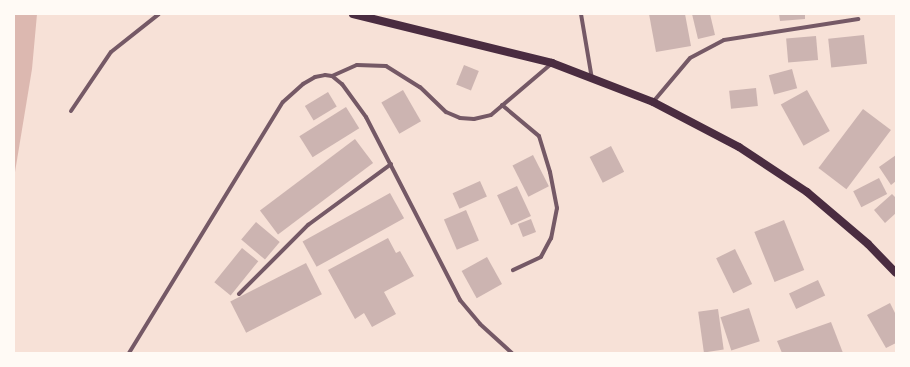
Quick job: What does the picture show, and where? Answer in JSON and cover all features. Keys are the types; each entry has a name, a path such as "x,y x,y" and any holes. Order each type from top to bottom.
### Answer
{"main road":[{"path":"357,15 552,62 592,80 653,102 739,147 807,192 868,244 896,273"}],"street":[{"path":"71,111 111,52 159,14"},
{"path":"581,14 592,80"},
{"path":"653,102 690,58 724,40 858,19"},
{"path":"129,353 283,102 314,77 332,76 357,65 386,66 420,87 446,112 460,118 474,119 491,115 552,62"},
{"path":"332,76 354,98 391,164 421,228 460,300 480,324 512,353"},
{"path":"502,105 538,136 550,172 557,208 551,238 541,257 514,270"},
{"path":"239,294 308,225 391,164"}],"shaded area":[{"path":"14,14 37,14 32,69 14,178"}],"building":[{"path":"649,14 685,14 691,46 656,52"},
{"path":"692,14 710,14 715,35 698,39"},
{"path":"779,14 805,14 805,19 780,21"},
{"path":"864,35 867,64 831,68 828,39"},
{"path":"816,36 818,60 788,63 786,39"},
{"path":"464,65 479,71 471,90 456,84"},
{"path":"792,69 797,88 774,95 769,75"},
{"path":"756,88 758,106 731,109 729,91"},
{"path":"403,90 421,121 399,134 381,102"},
{"path":"807,90 830,131 804,146 781,105"},
{"path":"328,92 337,107 314,120 305,106"},
{"path":"346,107 359,128 313,157 299,136"},
{"path":"863,109 891,130 846,189 818,168"},
{"path":"355,139 373,163 278,235 260,211"},
{"path":"611,146 624,172 603,183 590,157"},
{"path":"533,155 549,186 528,197 513,165"},
{"path":"896,155 896,181 891,185 879,167"},
{"path":"879,178 887,194 861,207 853,191"},
{"path":"480,181 487,197 460,209 453,193"},
{"path":"517,186 531,216 511,225 497,195"},
{"path":"390,193 404,218 317,267 303,241"},
{"path":"892,194 896,198 896,213 885,223 874,210"},
{"path":"466,210 479,240 457,250 444,219"},
{"path":"531,219 536,232 523,237 518,224"},
{"path":"784,220 804,270 775,282 754,232"},
{"path":"256,222 280,242 265,260 241,240"},
{"path":"388,238 396,253 400,251 414,276 384,292 396,314 372,327 364,313 355,319 328,270"},
{"path":"242,248 258,261 231,295 214,282"},
{"path":"735,249 752,284 733,293 716,258"},
{"path":"487,257 502,284 477,298 462,271"},
{"path":"306,263 322,294 246,333 230,302"},
{"path":"818,280 825,295 796,309 789,294"},
{"path":"890,303 896,315 896,343 886,348 867,315"},
{"path":"749,308 760,341 731,351 720,317"},
{"path":"718,309 724,350 704,352 698,312"},
{"path":"831,322 843,353 782,353 777,341"}]}
